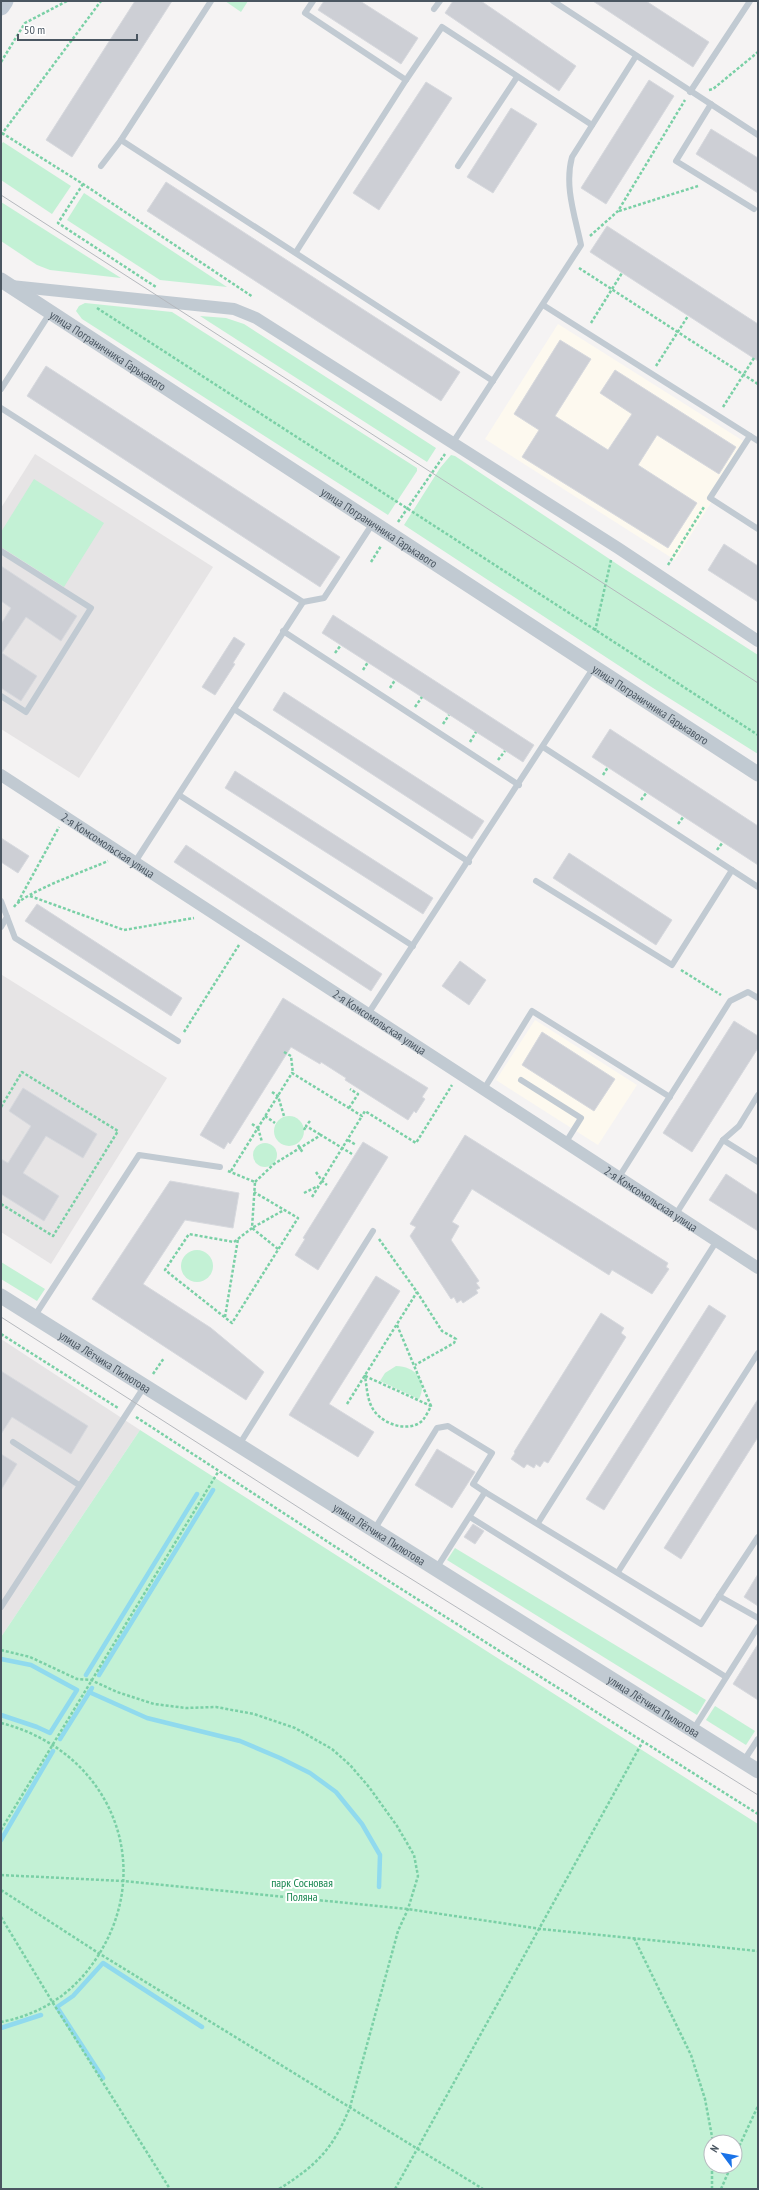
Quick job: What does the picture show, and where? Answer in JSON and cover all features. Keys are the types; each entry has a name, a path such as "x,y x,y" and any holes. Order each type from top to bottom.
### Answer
{"main road":[{"path":"1,7 5,1"}],"street":[{"name":"улица Пограничника Гарькавого","path":"6,283 758,774"},
{"path":"6,283 216,307 245,313 618,548 758,641"},
{"name":"2-я Комсомольская улица","path":"1,775 758,1268"},
{"name":"улица Лётчика Пилютова","path":"1,1296 34,1317 149,1381 239,1445 758,1771"}],"lane":[{"path":"101,166 121,140 211,1"},
{"path":"313,1 305,13 406,80"},
{"path":"434,9 440,1"},
{"path":"553,1 690,92 758,135"},
{"path":"690,92 750,1"},
{"path":"296,252 406,80 442,27 592,125"},
{"path":"452,444 581,245 568,171 572,157 636,56"},
{"path":"458,166 517,77"},
{"path":"711,104 676,161 754,209"},
{"path":"121,140 493,381"},
{"path":"543,305 758,441"},
{"path":"1,389 50,312"},
{"path":"2,412 303,602 324,598 373,523"},
{"path":"750,436 710,498 758,529"},
{"path":"1,551 91,608 26,712 1,696"},
{"path":"135,862 303,602"},
{"path":"284,631 519,785"},
{"path":"368,1014 469,862 594,667"},
{"path":"234,709 469,862"},
{"path":"543,747 758,887"},
{"path":"179,794 413,946"},
{"path":"536,881 672,965 732,870"},
{"path":"1,901 15,938 178,1041"},
{"path":"1,927 7,917"},
{"path":"619,1177 730,1001 748,992 758,998"},
{"path":"484,1089 532,1011 670,1097"},
{"path":"520,1080 581,1118 566,1142"},
{"path":"676,1214 723,1140 739,1126 758,1095"},
{"path":"723,1140 758,1162"},
{"path":"34,1317 139,1155 220,1168"},
{"path":"239,1445 373,1231"},
{"path":"538,1524 716,1242"},
{"path":"618,1572 758,1354"},
{"path":"1,1607 79,1485 149,1381"},
{"path":"374,1530 437,1428 448,1426 492,1453 473,1484 701,1624 758,1537"},
{"path":"13,1442 79,1485"},
{"path":"436,1569 485,1492"},
{"path":"470,1517 726,1677"},
{"path":"720,1596 758,1618"},
{"path":"693,1730 758,1627"},
{"path":"743,1762 758,1738"}],"path":[{"path":"1,62 25,23 67,1"},
{"path":"101,1 2,134 83,184 253,297"},
{"path":"581,245 618,211 690,92 713,89 758,52"},
{"path":"618,211 710,183"},
{"path":"83,184 58,223 158,288"},
{"path":"570,262 758,384"},
{"path":"585,332 622,273"},
{"path":"94,303 98,311 407,508 758,735"},
{"path":"651,374 688,316"},
{"path":"717,416 754,358"},
{"path":"398,522 452,444"},
{"path":"667,567 710,498"},
{"path":"371,562 382,546"},
{"path":"595,631 609,566"},
{"path":"7,917 18,902 56,831"},
{"path":"18,902 105,862"},
{"path":"30,896 124,930 198,917"},
{"path":"178,1041 237,950"},
{"path":"672,965 730,1001"},
{"path":"284,1052 291,1056 294,1074 362,1116"},
{"path":"1,1107 22,1072 118,1131 53,1236 1,1204"},
{"path":"230,1172 292,1073 294,1074"},
{"path":"312,1197 365,1111 416,1143 459,1073"},
{"path":"349,1108 358,1094 350,1089"},
{"path":"272,1092 278,1096 284,1116"},
{"path":"265,1116 275,1123"},
{"path":"304,1130 310,1121"},
{"path":"252,1124 258,1128 262,1142"},
{"path":"306,1126 352,1154"},
{"path":"252,1228 255,1182 274,1164 321,1135"},
{"path":"348,1140 356,1145"},
{"path":"298,1145 303,1153"},
{"path":"220,1168 255,1182"},
{"path":"316,1172 322,1181 327,1185"},
{"path":"304,1193 319,1186"},
{"path":"254,1192 298,1218 232,1323 165,1270 189,1234 234,1242 252,1228 284,1210"},
{"path":"252,1228 278,1249"},
{"path":"373,1231 418,1292 442,1331 456,1339 454,1343 415,1365"},
{"path":"225,1317 238,1239"},
{"path":"347,1404 418,1292"},
{"path":"397,1325 431,1406"},
{"path":"1,1334 112,1406 128,1412"},
{"path":"149,1381 164,1358"},
{"path":"365,1376 431,1406"},
{"path":"365,1376 368,1396 375,1412 384,1421 395,1425 409,1426 423,1420 431,1406"},
{"path":"141,1420 218,1472 758,1814"},
{"path":"1,1830 218,1472"},
{"path":"1,1650 30,1657 77,1678 91,1680 116,1692 154,1704 186,1708 216,1707 254,1714 295,1728 332,1749 350,1765 369,1787 397,1826 414,1855 418,1876 408,1909 398,1931 350,2107 340,2131 327,2150 306,2172 280,2189"},
{"path":"1,1723 18,1727 53,1743 81,1766 106,1800 120,1840 123,1881 120,1906 112,1931 100,1954 70,1990 53,2003 32,2013 1,2022"},
{"path":"395,2189 541,1929 643,1741"},
{"path":"1,1875 123,1881 408,1909 541,1929 758,1950"},
{"path":"1,1890 100,1954 483,2189"},
{"path":"1,1917 53,2003 170,2189"},
{"path":"634,1938 691,2055 705,2099 712,2134"},
{"path":"743,2135 758,2106"},
{"path":"712,2174 712,2189"},
{"path":"721,2189 728,2174"}],"shaded area":[{"path":"558,324 748,444 675,560 485,439"},
{"path":"35,454 213,567 79,778 1,729 1,508"},
{"path":"2,975 167,1078 51,1264 1,1232"},
{"path":"535,1020 637,1085 598,1145 496,1080"},
{"path":"1,1339 140,1430 1,1637"}],"green space":[{"path":"225,1 248,1 241,12"},
{"path":"3,142 71,186 52,214 1,180 1,145"},
{"path":"84,193 227,287 160,280 67,220"},
{"path":"1,202 121,278 50,270 37,265 1,241"},
{"path":"85,303 172,312 417,468 417,471 388,515 82,319 76,311 79,306"},
{"path":"200,316 226,318 244,324 436,448 427,462"},
{"path":"451,455 455,456 623,568 758,655 758,754 653,688 404,525 440,468"},
{"path":"34,479 104,523 64,587 1,547 1,532"},
{"path":"289,1116 299,1121 304,1131 299,1141 289,1146 279,1141 274,1131 279,1121"},
{"path":"265,1143 273,1147 277,1155 273,1163 265,1167 257,1163 253,1155 257,1147"},
{"path":"194,1250 200,1250 210,1257 213,1266 212,1272 206,1279 200,1282 194,1282 184,1275 181,1269 181,1263 188,1253"},
{"path":"1,1262 45,1289 37,1301 1,1279"},
{"path":"396,1366 409,1369 418,1376 422,1386 419,1399 380,1381 385,1373"},
{"name":"парк Сосновая Поляна","path":"140,1430 758,1824 758,2189 1,2189 1,1637"},
{"path":"455,1548 706,1700 697,1715 447,1560"},
{"path":"715,1706 755,1731 746,1745 706,1720"}],"building":[{"path":"135,1 172,1 72,157 46,140"},
{"path":"324,1 360,1 418,38 401,64 318,10"},
{"path":"453,1 481,1 576,66 559,91 445,13"},
{"path":"593,1 646,1 709,42 693,67"},
{"path":"649,80 674,96 606,204 581,188"},
{"path":"426,82 452,98 379,210 353,193"},
{"path":"511,108 537,124 493,193 467,177"},
{"path":"711,129 758,158 758,193 696,154"},
{"path":"166,182 460,372 441,401 147,211"},
{"path":"607,226 758,324 758,361 590,252"},
{"path":"560,340 591,359 555,416 608,450 632,414 600,393 615,370 736,447 719,474 657,435 638,465 697,503 668,548 522,457 539,430 514,414"},
{"path":"46,366 340,557 320,587 27,396"},
{"path":"724,544 758,566 758,602 708,570"},
{"path":"1,566 77,616 61,641 26,617 2,653 37,676 21,701 1,688 1,624 11,608 1,601"},
{"path":"333,615 534,745 523,762 322,633"},
{"path":"234,637 245,644 233,663 235,664 215,695 202,687"},
{"path":"284,692 484,821 472,839 273,710"},
{"path":"610,729 758,826 758,865 592,757"},
{"path":"235,771 433,898 423,914 225,788"},
{"path":"1,838 29,856 18,873 1,862"},
{"path":"186,845 382,974 371,991 174,862"},
{"path":"569,853 672,920 656,945 553,878"},
{"path":"37,904 182,998 171,1016 25,921"},
{"path":"460,961 486,980 469,1005 442,986"},
{"path":"283,998 428,1088 422,1097 425,1099 416,1113 414,1111 408,1120 345,1080 346,1078 321,1062 320,1064 291,1047 230,1144 228,1142 224,1149 200,1135"},
{"path":"734,1021 758,1036 758,1048 692,1152 663,1133"},
{"path":"542,1032 615,1079 594,1111 522,1065"},
{"path":"23,1088 97,1134 83,1158 46,1136 23,1173 59,1196 44,1221 1,1194 1,1159 8,1163 31,1126 9,1111"},
{"path":"465,1135 668,1263 666,1267 669,1269 652,1294 612,1270 609,1275 472,1189 452,1222 459,1226 451,1240 479,1281 476,1283 480,1288 476,1290 478,1293 463,1303 461,1300 457,1303 454,1297 451,1299 410,1236 416,1227 410,1224"},
{"path":"363,1142 388,1157 318,1270 295,1255 305,1239 303,1238"},
{"path":"726,1174 758,1195 758,1231 709,1200"},
{"path":"170,1181 239,1193 233,1228 185,1220 143,1284 211,1328 264,1372 246,1400 92,1299"},
{"path":"376,1276 400,1291 329,1404 374,1432 358,1457 289,1415"},
{"path":"709,1305 726,1316 604,1510 586,1499"},
{"path":"601,1313 624,1328 621,1333 626,1337 548,1463 544,1461 540,1467 536,1464 534,1468 527,1464 524,1468 511,1459 515,1453 514,1452"},
{"path":"1,1371 88,1426 71,1454 12,1417 1,1434"},
{"path":"758,1399 758,1437 681,1559 664,1548"},
{"path":"437,1449 475,1472 452,1508 415,1485"},
{"path":"1,1454 17,1464 1,1490"},
{"path":"473,1524 484,1531 475,1544 464,1537"},
{"path":"758,1574 758,1606 744,1597"},
{"path":"758,1644 758,1700 733,1684"}],"waterway":[{"path":"99,1675 213,1490"},
{"path":"86,1675 197,1494"},
{"path":"1,1659 31,1665 77,1690 50,1733 1,1715"},
{"path":"60,1739 92,1688"},
{"path":"89,1692 147,1718 240,1741 310,1773 336,1792 362,1824 380,1855 379,1887"},
{"path":"1,1840 53,1751"},
{"path":"103,2078 57,2007 73,1996 103,1963 202,2027"},
{"path":"1,2028 41,2015"}],"tram line":[{"path":"1,195 758,683"},
{"path":"1,1317 376,1557 758,1795"}]}
